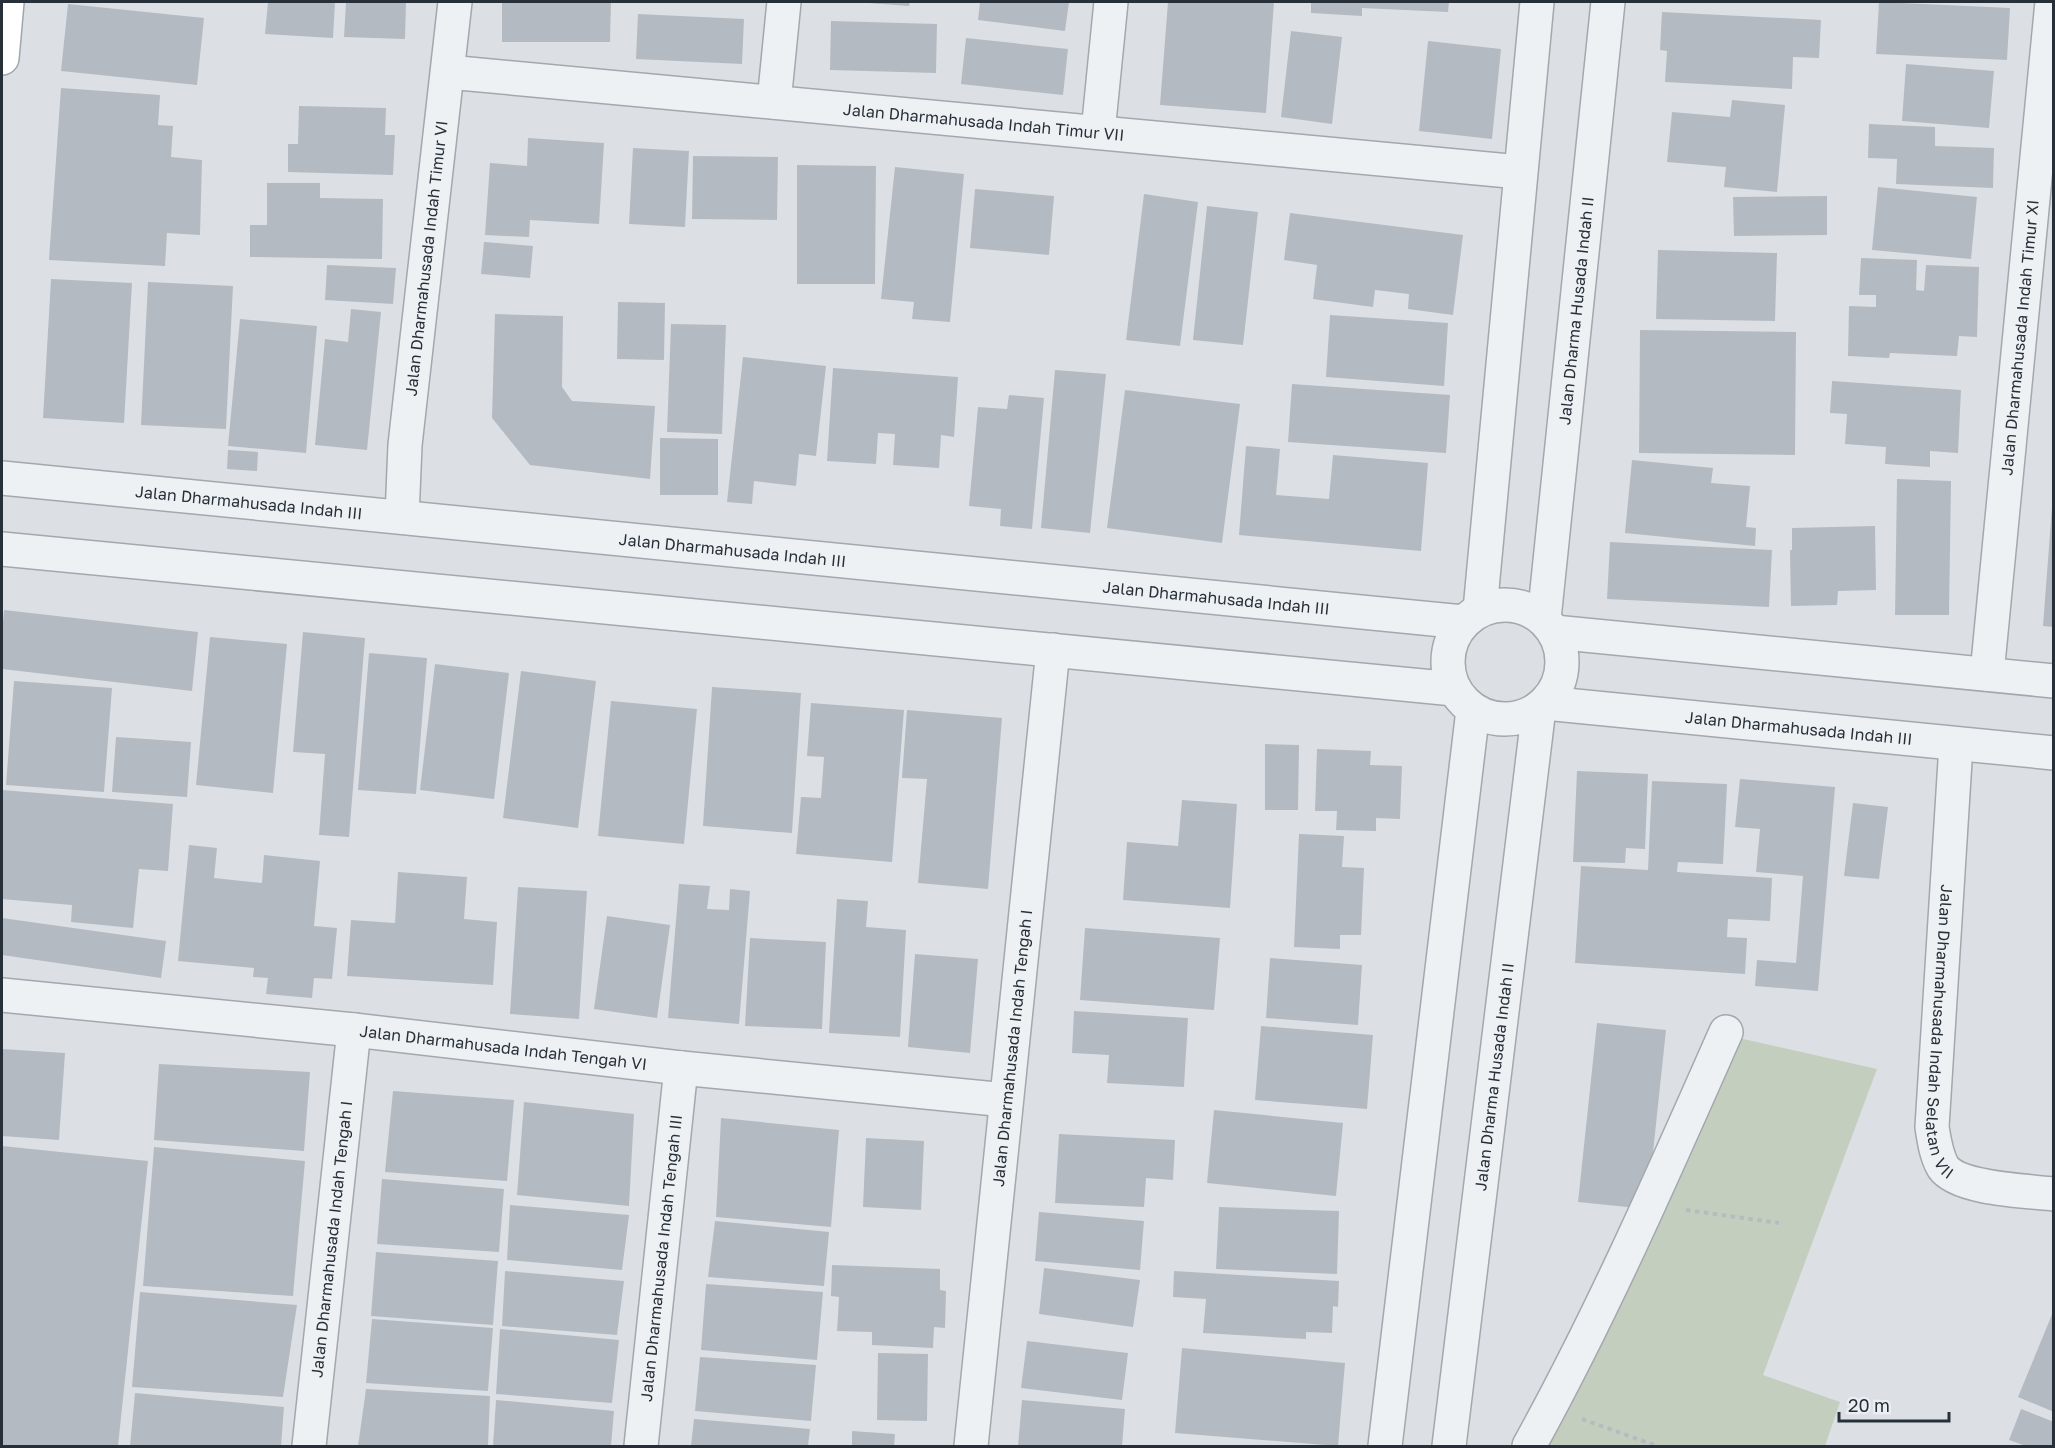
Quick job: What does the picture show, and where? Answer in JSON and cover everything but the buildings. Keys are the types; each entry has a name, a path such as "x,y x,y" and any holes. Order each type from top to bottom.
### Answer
{"main road":[{"path":"2,58 7,2"}],"street":[{"name":"Jalan Dharmahusada Indah Timur VI","path":"402,517 405,445 455,2"},
{"path":"774,102 784,2"},
{"path":"1098,132 1111,2"},
{"path":"1471,616 1538,2"},
{"name":"Jalan Dharma Husada Indah II","path":"1549,626 1608,2"},
{"name":"Jalan Dharmahusada Indah Timur XI","path":"1987,675 2052,2"},
{"name":"Jalan Dharmahusada Indah Timur VII","path":"448,72 1520,172"},
{"name":"Jalan Dharmahusada Indah III","path":"2,478 1471,616"},
{"path":"2,549 1053,650 1464,700"},
{"path":"1502,604 1524,607 1549,626 1561,650 1562,669 1556,688 1542,706 1513,719 1499,719 1485,716 1464,700 1448,673 1448,654 1453,637 1471,616 1502,604"},
{"path":"1549,626 2054,681"},
{"name":"Jalan Dharmahusada Indah Tengah I","path":"971,1446 1053,650"},
{"path":"1385,1446 1464,700"},
{"name":"Jalan Dharma Husada Indah II","path":"1449,1446 1542,706"},
{"name":"Jalan Dharmahusada Indah III","path":"1542,706 2054,753"},
{"name":"Jalan Dharmahusada Indah Selatan VII","path":"1956,745 1932,1126 1934,1140 1943,1167 1961,1181 2054,1194"},
{"name":"Jalan Dharmahusada Indah Tengah VI","path":"2,995 354,1030 681,1068 1006,1100"},
{"name":"Jalan Dharmahusada Indah Tengah I","path":"309,1446 354,1030"},
{"path":"1528,1446 1585,1341 1650,1205 1726,1032"},
{"name":"Jalan Dharmahusada Indah Tengah III","path":"640,1446 681,1068"}],"path":[{"path":"1650,1205 1779,1223"},
{"path":"1550,1408 1657,1446"}],"green space":[{"path":"1739,1038 1877,1069 1763,1375 1840,1402 1825,1446 1543,1446"}]}
